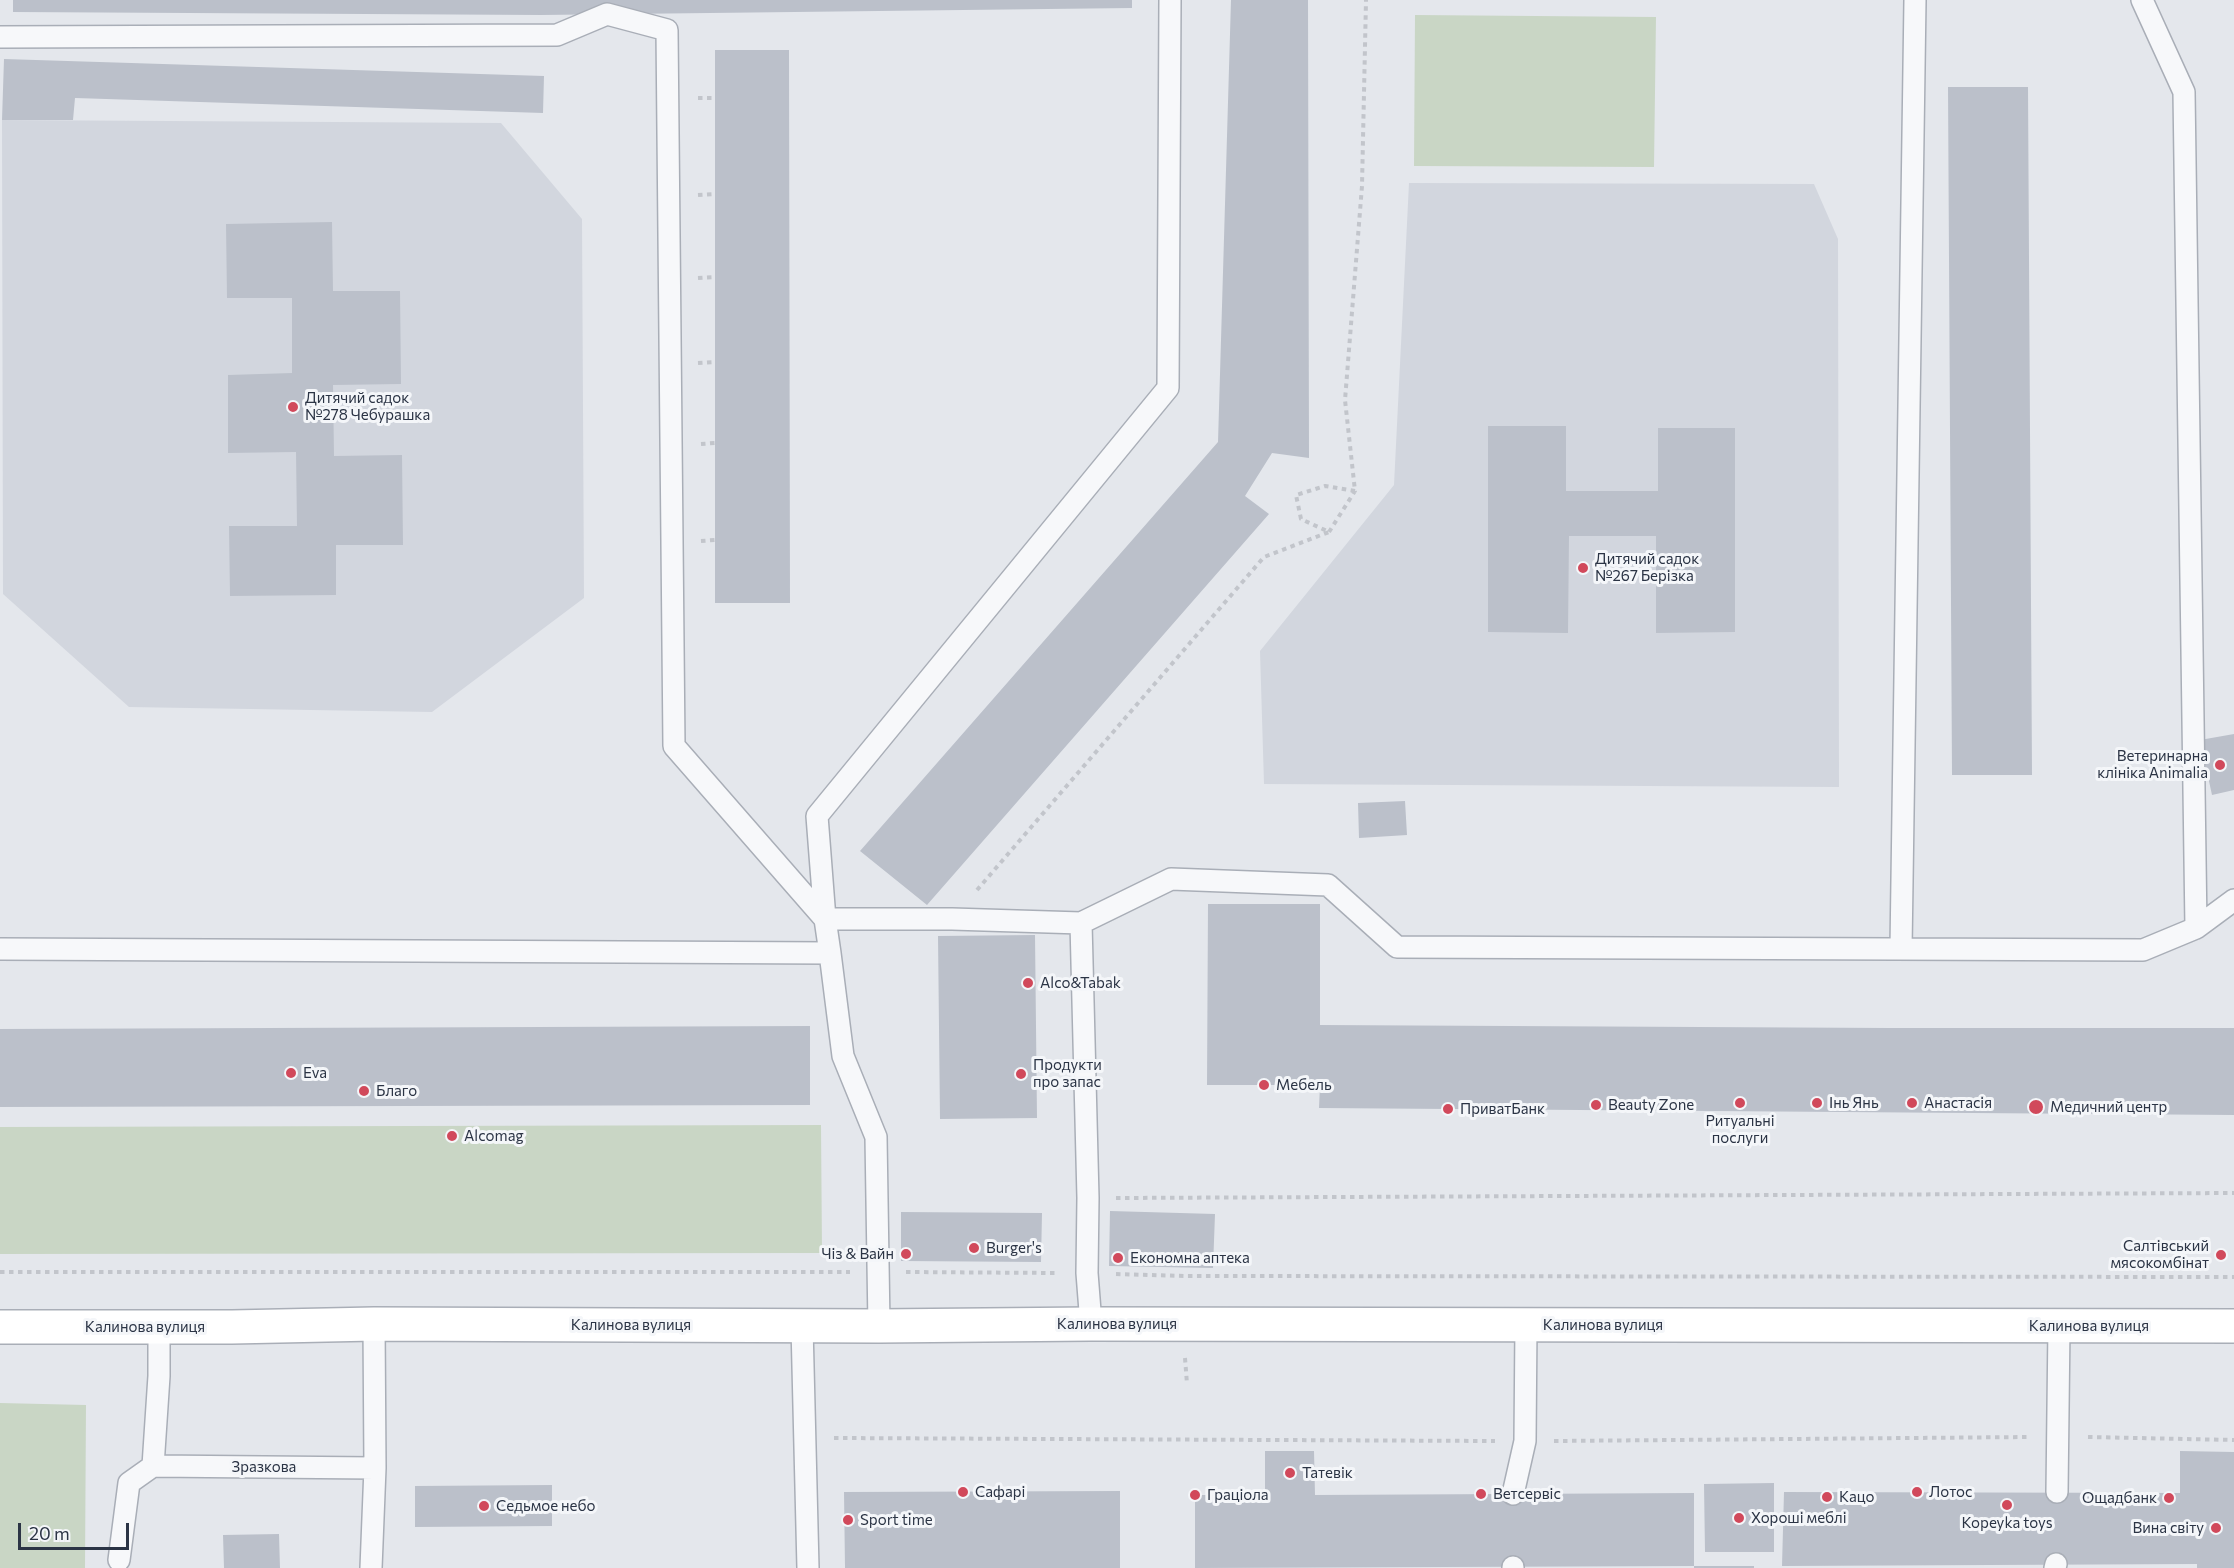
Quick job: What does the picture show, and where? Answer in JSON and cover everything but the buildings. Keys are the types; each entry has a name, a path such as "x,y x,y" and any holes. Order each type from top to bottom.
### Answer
{"main road":[{"name":"Калинова вулиця","path":"0,1327 232,1328 374,1324 2234,1326"}],"lane":[{"path":"879,1326 876,1137 843,1056 825,918 817,816 1168,388 1170,0"},
{"path":"1901,948 1915,0"},
{"path":"2142,0 2184,92 2196,928"},
{"path":"0,37 558,35 607,14 667,30 674,746 825,918 1081,923 1172,879 1328,885 1397,947 2143,950 2196,928 2234,900"},
{"path":"1081,923 1088,1198 1087,1273 1091,1324"},
{"path":"0,949 830,953"},
{"path":"371,1568 375,1468 374,1324"},
{"path":"1513,1494 1525,1441 1526,1324"},
{"path":"802,1326 808,1568"},
{"path":"2057,1492 2059,1326"},
{"path":"119,1560 129,1483 153,1466 159,1376 159,1327"},
{"name":"Зразкова","path":"153,1466 375,1468"}],"path":[{"path":"952,919 1264,558 1329,532 1355,491 1345,400 1362,186 1366,0"},
{"path":"1329,532 1301,519 1296,495 1325,486 1355,491"},
{"path":"1088,1198 2234,1193"},
{"path":"0,1272 879,1272 1184,1276 2234,1276"}],"shaded area":[{"name":"Дитячий садок №278 Чебурашка","path":"2,120 501,123 582,219 584,598 432,712 129,707 3,594"},
{"name":"Дитячий садок №267 Берізка","path":"1409,183 1814,184 1838,239 1839,787 1264,784 1260,651 1394,485"}],"green space":[{"path":"1415,15 1656,17 1654,167 1414,166"},
{"path":"821,1125 822,1253 0,1254 0,1127"},
{"path":"0,1403 86,1405 85,1568 0,1568"}],"place":[{"name":"Дитячий садок №278 Чебурашка","path":"293,407"},
{"name":"Дитячий садок №267 Берізка","path":"1583,568"},
{"name":"Ветеринарна клініка Animalia","path":"2220,765"},
{"name":"Alco&Tabak","path":"1028,983"},
{"name":"Eva","path":"291,1073"},
{"name":"Продукти про запас","path":"1021,1074"},
{"name":"Мебель","path":"1264,1085"},
{"name":"Благо","path":"364,1091"},
{"name":"Ритуальні послуги","path":"1740,1103"},
{"name":"Інь Янь","path":"1817,1103"},
{"name":"Анастасія","path":"1912,1103"},
{"name":"Beauty Zone","path":"1596,1105"},
{"name":"Медичний центр","path":"2036,1107"},
{"name":"ПриватБанк","path":"1448,1109"},
{"name":"Alcomag","path":"452,1136"},
{"name":"Burger's","path":"974,1248"},
{"name":"Чіз & Вайн","path":"906,1254"},
{"name":"Салтівський мясокомбінат","path":"2221,1255"},
{"name":"Економна аптека","path":"1118,1258"},
{"name":"Татевік","path":"1290,1473"},
{"name":"Сафарі","path":"963,1492"},
{"name":"Лотос","path":"1917,1492"},
{"name":"Ветсервіс","path":"1481,1494"},
{"name":"Граціола","path":"1195,1495"},
{"name":"Кацо","path":"1827,1497"},
{"name":"Ощадбанк","path":"2169,1498"},
{"name":"Kopeyka toys","path":"2007,1505"},
{"name":"Седьмое небо","path":"484,1506"},
{"name":"Хороші меблі","path":"1739,1518"},
{"name":"Sport time","path":"848,1520"},
{"name":"Вина світу","path":"2216,1528"}]}
